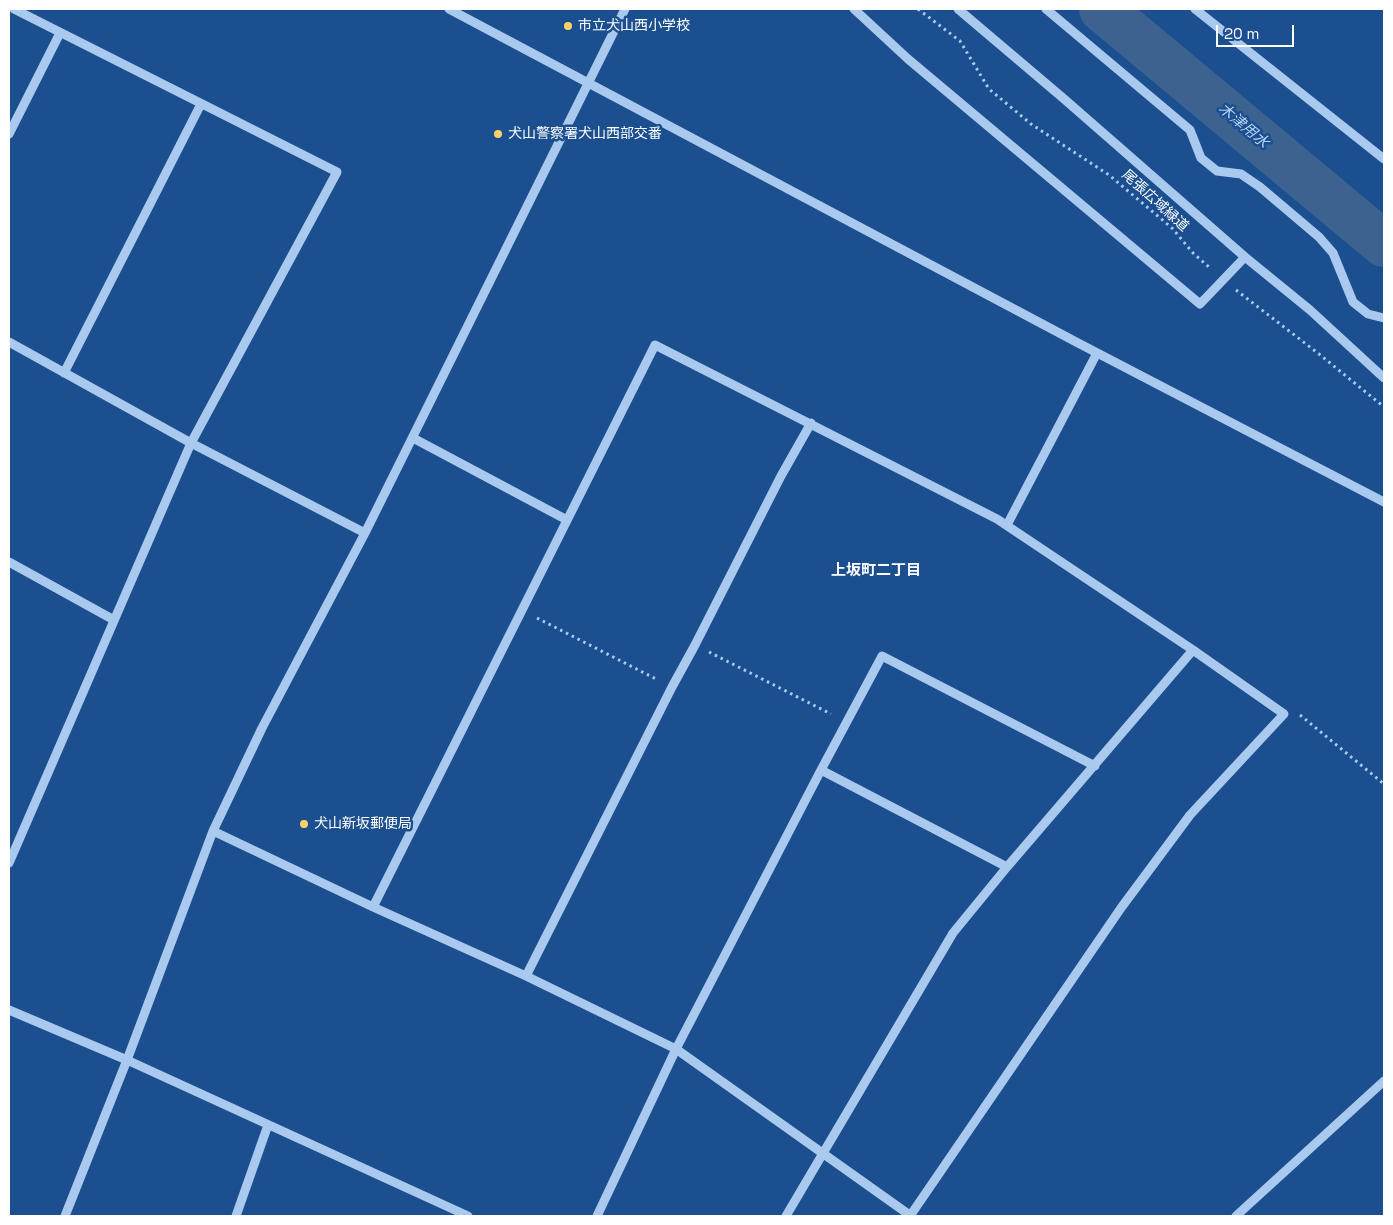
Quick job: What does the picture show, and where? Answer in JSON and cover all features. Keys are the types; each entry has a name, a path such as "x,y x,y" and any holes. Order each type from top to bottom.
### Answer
{"street":[{"path":"9,862 191,443 337,172 14,9"},
{"path":"449,9 1097,353 1384,502"},
{"path":"65,1216 128,1060 213,831 262,728 413,438 625,9"},
{"path":"854,9 908,59 1200,304 1245,257"},
{"path":"958,9 1245,257 1310,310 1384,378"},
{"path":"1046,9 1190,130 1201,158 1217,171 1241,174 1260,187 1320,237 1333,253 1353,302 1368,314 1384,318"},
{"path":"1195,9 1384,159"},
{"path":"9,134 60,32"},
{"path":"64,373 201,104"},
{"path":"9,342 191,443 365,533"},
{"path":"213,831 373,907 526,976 676,1049 911,1216 1120,908 1190,815 1284,714 1008,525 655,345 373,907"},
{"path":"1008,525 1097,353"},
{"path":"526,976 672,687 781,476 811,423"},
{"path":"413,438 567,520"},
{"path":"9,562 114,620"},
{"path":"786,1216 953,933 1007,867 1193,650"},
{"path":"597,1216 676,1049 882,656 1095,766"},
{"path":"821,770 1007,867"},
{"path":"9,1010 128,1060 468,1216"},
{"path":"1236,1216 1384,1082"},
{"path":"236,1216 268,1125"}],"path":[{"name":"尾張広域緑道","path":"918,9 960,41 990,89 1031,124 1110,175 1172,228 1193,253 1223,280 1384,407"},
{"path":"522,610 672,687"},
{"path":"695,645 847,722"},
{"path":"1284,714 1296,711 1384,784"}],"waterway":[{"name":"木津用水","path":"1102,9 1384,244"}],"place":[{"name":"市立犬山西小学校","path":"568,26"},
{"name":"犬山警察署犬山西部交番","path":"498,134"},
{"name":"犬山新坂郵便局","path":"304,824"}],"district":[{"name":"上坂町二丁目","path":"876,571"}]}
